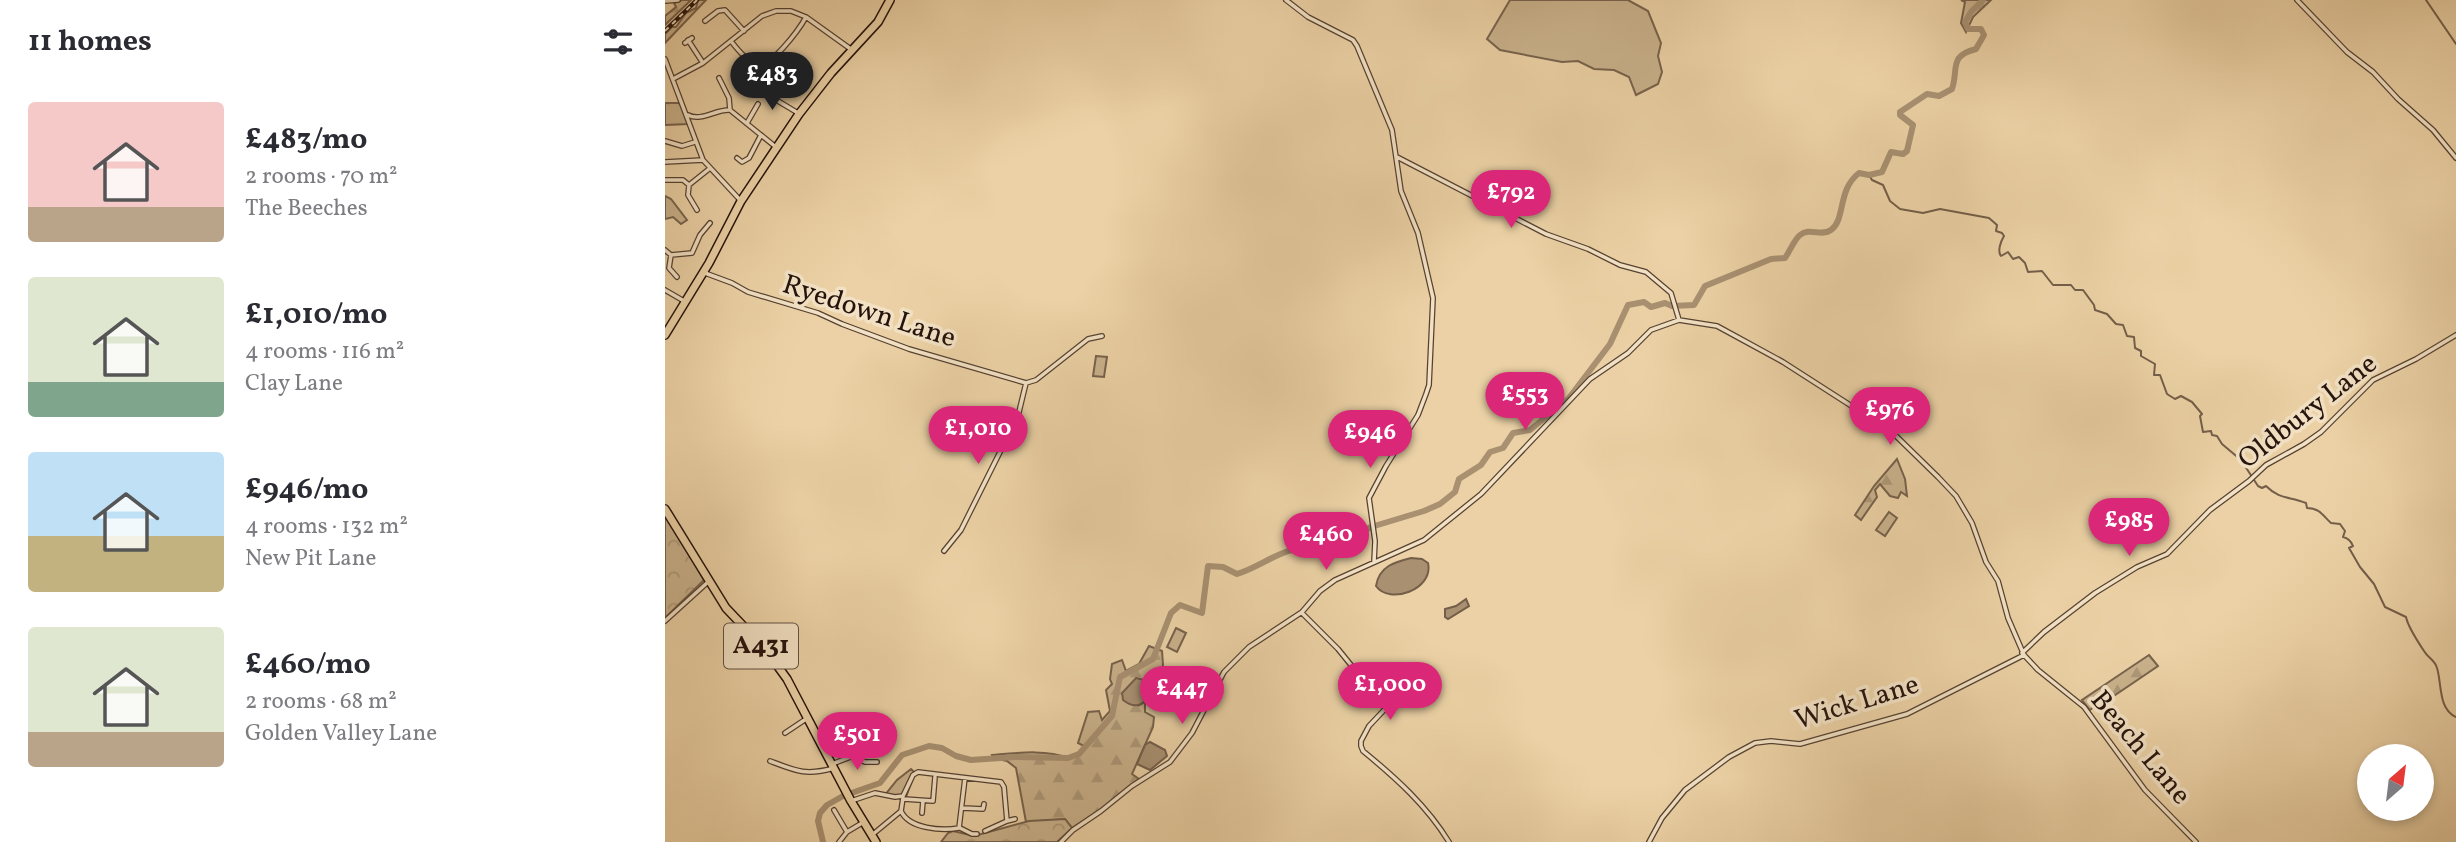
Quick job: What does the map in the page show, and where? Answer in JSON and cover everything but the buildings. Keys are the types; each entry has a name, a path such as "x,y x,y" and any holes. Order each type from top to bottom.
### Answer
{"main road":[{"path":"665,335 741,201 799,114 815,92 878,22 890,0"},
{"name":"A431","path":"665,509 735,620 777,664 874,838"}],"street":[{"path":"665,1 678,0"},
{"path":"1286,0 1308,18 1353,40 1389,122 1401,191 1418,233 1433,298 1429,385 1418,415 1373,488 1368,504 1374,531 1374,562"},
{"path":"2297,0 2347,52 2373,72 2433,130 2456,159"},
{"path":"673,79 703,63 762,16 776,10 790,11 806,17 852,50"},
{"path":"708,21 718,11 727,11 744,31"},
{"path":"731,41 748,60 765,64 785,46 806,17"},
{"path":"688,40 703,63"},
{"path":"665,60 703,160 741,201"},
{"path":"719,78 729,98 730,110"},
{"path":"758,89 799,114"},
{"path":"747,123 756,106"},
{"path":"687,114 697,118 730,110 777,148"},
{"path":"737,158 742,162 749,159 761,135"},
{"path":"665,141 682,146 695,142"},
{"path":"1397,157 1546,234 1588,249 1621,265 1646,272 1671,293 1679,320"},
{"path":"665,162 703,160"},
{"path":"697,210 692,206 688,195 689,185 709,169"},
{"path":"668,182 683,180 689,185"},
{"path":"665,250 671,255 692,253 707,224"},
{"path":"671,255 669,268 677,274"},
{"name":"Ryedown Lane","path":"703,272 748,292 818,313 909,349 1025,383"},
{"path":"665,290 686,302"},
{"path":"1061,842 1132,786 1170,762 1192,733 1230,666 1249,647 1301,612 1325,587 1424,540 1481,494 1590,379 1628,353 1651,330 1679,320 1707,323 1733,333 1817,383 1898,437 1948,487 1968,514 1986,562 1998,581 2008,618 2023,654"},
{"name":"Oldbury Lane","path":"2023,654 2044,632 2095,593 2167,554 2210,510 2257,475 2269,462 2321,432 2373,380 2456,335"},
{"path":"944,551 961,530 1018,415 1025,383 1036,380 1088,339 1102,336"},
{"path":"665,621 709,580"},
{"path":"1301,612 1338,649 1386,708 1363,735 1363,751 1413,795 1449,842"},
{"name":"Wick Lane","path":"1649,842 1662,818 1685,790 1729,757 1755,743 1771,741 1800,744 1907,714 2023,654"},
{"name":"Beach Lane","path":"2023,654 2038,670 2084,707 2145,789 2196,842"},
{"path":"785,733 808,718"},
{"path":"769,761 814,774 853,756 865,762 877,762"},
{"path":"977,834 960,828 949,830 915,825 904,817 901,811 903,797 913,775 918,772 1003,783 1007,821"},
{"path":"851,800 875,793 933,801 935,777"},
{"path":"960,828 965,778"},
{"path":"922,813 923,800"},
{"path":"963,808 983,809 984,804"},
{"path":"834,810 848,832"},
{"path":"874,838 901,811"},
{"path":"985,831 1014,819"},
{"path":"839,842 848,832 864,822"}],"green space":[{"path":"691,0 665,25 665,16 676,7 674,3"},
{"path":"698,0 706,0 665,43 665,34 672,27 676,27 686,13 696,8"},
{"path":"1510,0 1628,0 1648,11 1661,43 1658,56 1662,72 1658,84 1636,95 1629,77 1614,70 1594,69 1578,61 1562,62 1500,50 1487,39"},
{"path":"1961,0 1991,0 1973,17 1966,32 1961,23 1965,2"},
{"path":"665,103 680,103 688,124 665,125"},
{"path":"665,196 671,199 687,220 681,224 673,217 665,219"},
{"path":"1096,356 1107,357 1104,377 1093,376"},
{"path":"1897,459 1905,479 1907,496 1901,492 1898,498 1890,496 1880,484 1875,490 1877,497 1861,520 1855,515 1874,486"},
{"path":"1889,512 1897,518 1885,536 1876,530"},
{"path":"665,514 704,580 665,618"},
{"path":"1176,628 1186,633 1177,652 1167,647"},
{"path":"1149,646 1162,651 1163,665 1154,698 1149,694 1150,687 1138,706 1145,702 1145,712 1154,717 1153,727 1132,774 1139,779 1072,828 1065,819 1026,822 1016,768 1007,761 993,758 992,755 1041,753 1068,758 1079,754 1084,746 1078,743 1088,712 1099,711 1102,720 1110,711 1106,690 1112,684 1112,664 1122,660 1126,671 1139,664"},
{"path":"2149,655 2158,666 2099,706 2097,704 2090,710 2082,700"},
{"path":"911,769 915,773 906,797 901,799 885,795 897,780"},
{"path":"1065,819 1072,828 1057,842 941,842 953,831 974,836 1029,821"}],"shaded area":[{"path":"1411,558 1422,559 1428,563 1428,573 1418,587 1409,592 1390,594 1382,592 1376,586 1384,569"},
{"path":"1466,599 1469,606 1448,619 1445,617 1445,609"},
{"path":"1136,678 1144,680 1150,687 1147,698 1141,704 1133,705 1123,700 1122,693"},
{"path":"1150,742 1165,750 1167,756 1150,770 1137,764 1145,745"}],"waterway":[{"path":"823,842 818,821 820,813 827,805 843,796 880,783 902,755 929,746 942,748 971,760 1068,758 1079,754 1112,716 1120,677 1153,659 1171,613 1180,605 1202,613 1208,566 1223,567 1237,574 1288,551 1322,551 1371,527 1440,504 1455,492 1459,479 1481,465 1490,452 1503,448 1513,433 1530,430 1569,398 1610,344 1628,305 1644,302 1651,307 1665,303 1672,306 1694,305 1705,286 1771,259 1785,258 1796,240 1804,233 1831,230 1839,219 1844,196 1852,180 1859,173 1869,175 1882,172 1891,152 1903,154 1907,151 1913,125 1900,115 1900,112 1927,94 1939,96 1952,89 1958,59 1976,49 1984,35 1981,29 1968,29 1965,22 1983,0"},
{"path":"2426,0 2456,44"},
{"path":"1869,175 1872,180 1883,185 1890,201 1900,209 1923,213 1940,209 1989,218 1997,225 1996,231 2004,236 1999,249 2001,256 2008,252 2013,259 2019,257 2028,272 2042,271 2053,285 2071,285 2075,290 2083,290 2095,310 2107,314 2116,324 2123,325 2127,336 2134,337 2135,348 2141,351 2141,356 2155,364 2154,375 2160,375 2167,394 2175,399 2181,396 2192,402 2202,414 2200,416 2203,432 2211,431 2212,435 2217,436 2222,444 2241,460 2258,486 2266,486 2280,496 2306,503 2307,508 2318,511 2331,523 2340,524 2345,531 2343,537 2353,546 2349,548 2374,584 2385,607 2406,617 2416,639 2435,663 2443,702 2456,717"}],"railway":[{"path":"665,31 697,0"}]}
